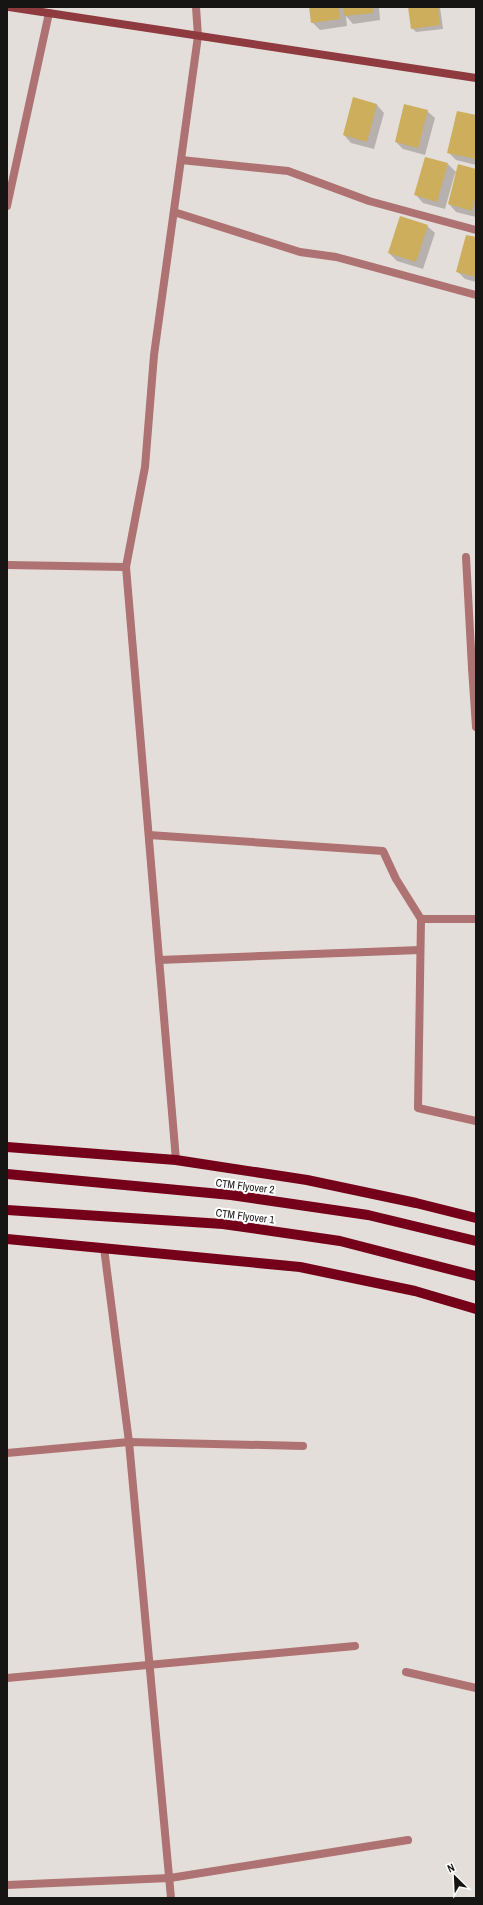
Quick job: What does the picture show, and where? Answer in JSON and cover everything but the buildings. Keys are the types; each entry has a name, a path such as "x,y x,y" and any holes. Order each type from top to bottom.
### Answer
{"main road":[{"path":"7,1147 176,1160 307,1180 416,1203 476,1218"},
{"name":"CTM Flyover 2","path":"7,1174 231,1195 368,1216 476,1241"},
{"name":"CTM Flyover 1","path":"7,1210 223,1224 340,1241 476,1276"},
{"path":"7,1239 300,1267 415,1291 476,1309"}],"street":[{"path":"9,7 476,78"},
{"path":"176,1160 126,566 145,467 154,355 198,36 196,7"},
{"path":"7,206 49,13"},
{"path":"181,160 288,171 369,201 476,230"},
{"path":"174,212 300,252 336,257 476,295"},
{"path":"466,557 474,668 476,727"},
{"path":"7,565 126,566"},
{"path":"149,835 383,851 396,879 421,919 418,1108 476,1121"},
{"path":"421,919 476,919"},
{"path":"159,960 420,950"},
{"path":"104,1248 129,1442 172,1898"},
{"path":"7,1453 129,1442 303,1446"},
{"path":"7,1678 355,1646"},
{"path":"406,1672 476,1688"},
{"path":"7,1885 170,1878 408,1840"}]}
